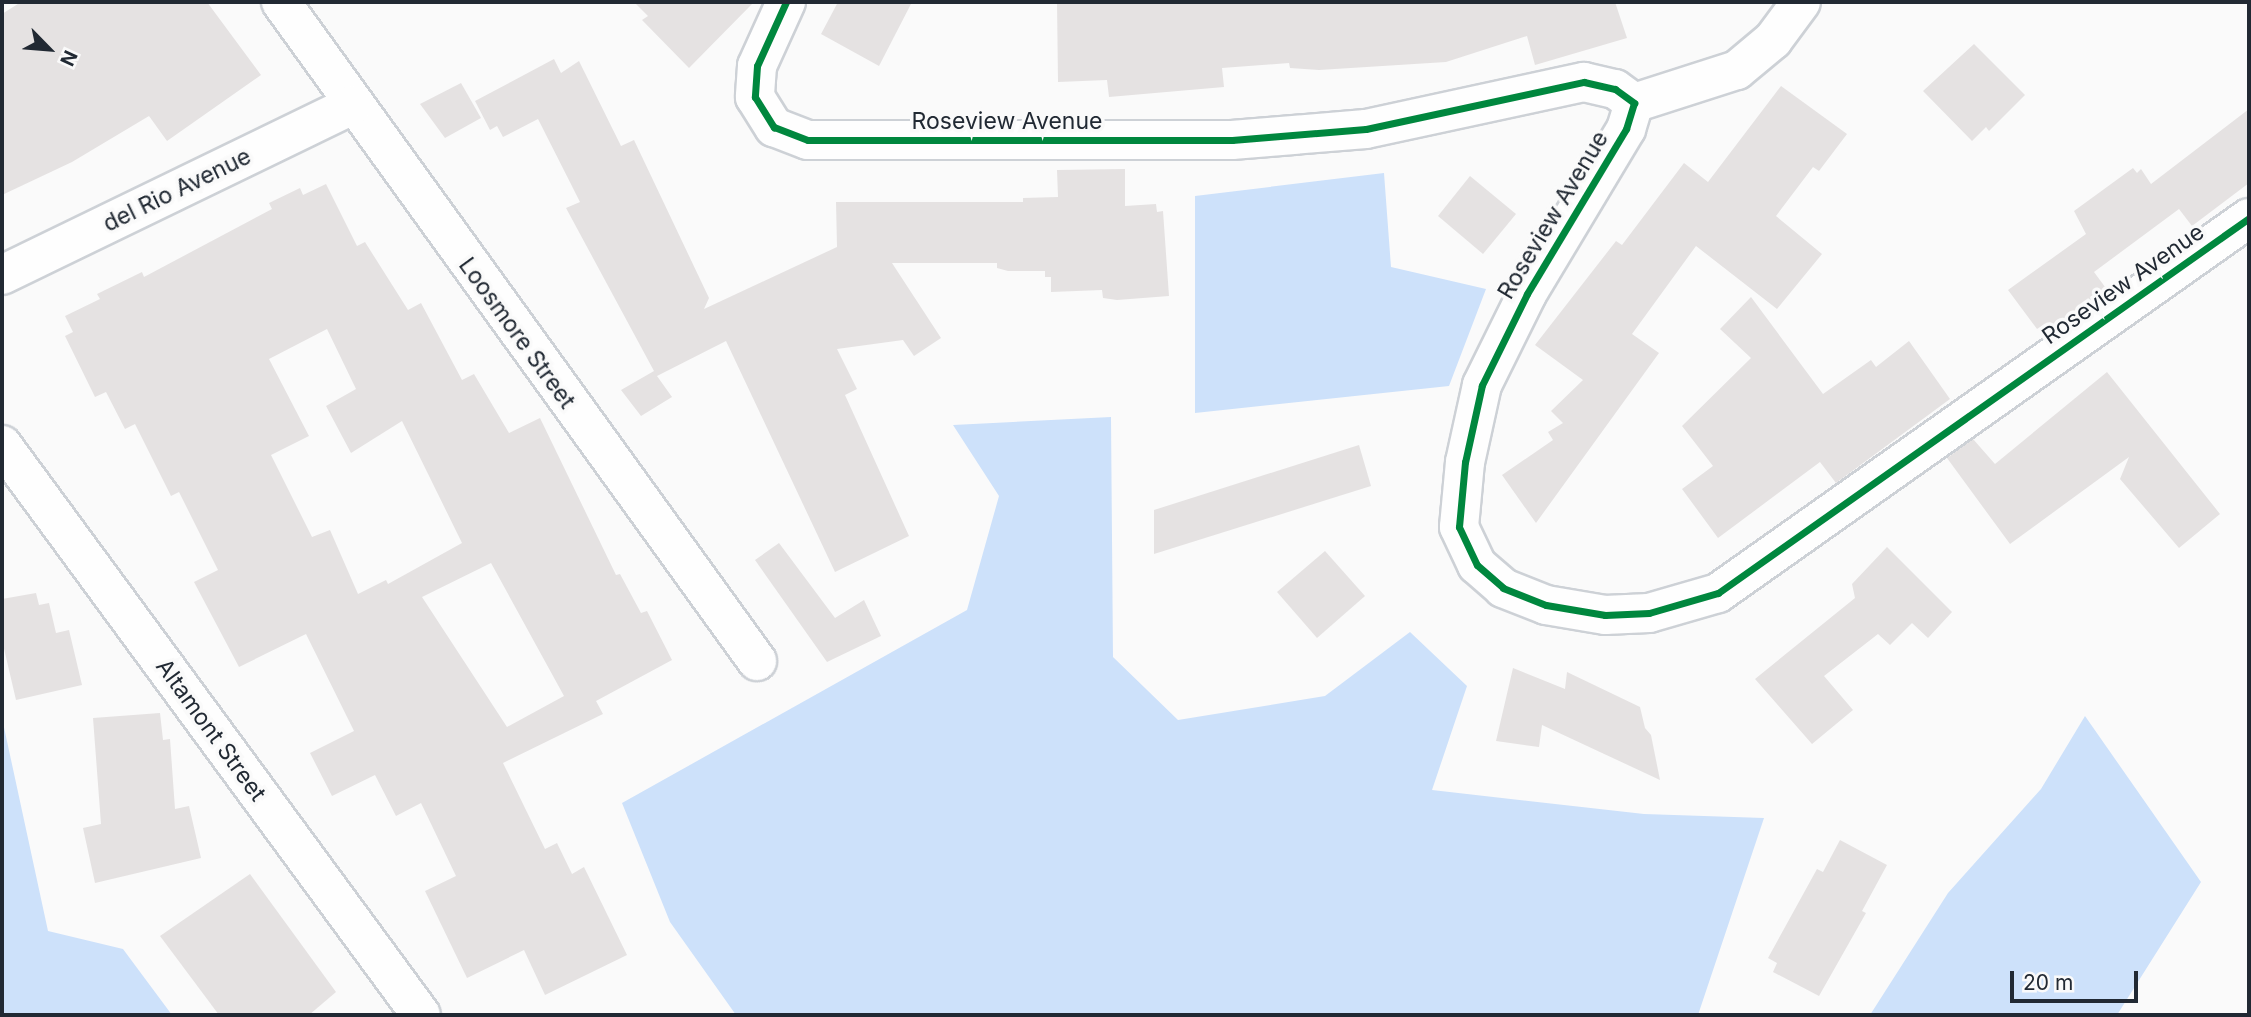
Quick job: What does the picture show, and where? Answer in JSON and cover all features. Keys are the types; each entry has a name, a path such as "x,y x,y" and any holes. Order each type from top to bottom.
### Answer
{"street":[{"name":"Loosmore Street","path":"281,2 352,105 757,661"},
{"name":"Roseview Avenue","path":"786,2 757,66 755,97 774,127 808,140 1231,140 1366,129 1584,82 1615,89 1634,103 1607,166 1527,294 1482,385 1465,462 1459,527 1477,565 1503,588 1546,605 1605,615 1649,613 1718,593 2249,218"},
{"path":"1634,103 1737,70 1773,40 1801,2"},
{"name":"del Rio Avenue","path":"2,275 352,105"},
{"name":"Altamont Street","path":"2,445 421,1015"}],"shaded area":[{"path":"1384,173 1391,267 1486,289 1449,386 1195,413 1195,196"},
{"path":"1111,417 1113,657 1178,720 1325,696 1410,632 1467,686 1432,790 1644,814 1764,818 1698,1015 736,1015 670,922 622,803 967,610 999,496 953,425"},
{"path":"2085,716 2201,882 2117,1015 1870,1015 1948,893 2041,789"},
{"path":"2,718 48,931 123,949 172,1015 2,1015"}],"building":[{"path":"21,2 207,2 261,75 167,141 149,116 72,162 2,195 2,14"},
{"path":"634,2 754,2 689,68 642,20 648,16"},
{"path":"838,2 912,2 879,66 821,34"},
{"path":"1057,2 1615,2 1627,38 1535,65 1527,36 1446,62 1319,70 1290,68 1289,63 1222,68 1224,87 1109,97 1107,80 1058,82"},
{"path":"1974,44 2025,95 1989,131 1986,127 1972,141 1923,91"},
{"path":"554,59 561,73 579,61 621,146 634,140 709,298 704,309 837,247 836,202 1023,202 1023,198 1058,197 1057,170 1125,169 1125,206 1156,204 1157,212 1163,211 1169,296 1117,300 1103,298 1102,290 1051,292 1051,277 1045,277 1045,271 1008,271 997,268 997,263 892,263 941,338 914,356 903,340 837,349 857,389 845,395 909,536 835,572 726,341 657,376 672,397 641,416 621,390 654,371 566,208 580,202 538,119 503,137 497,126 490,130 475,101"},
{"path":"461,83 481,118 445,138 420,104"},
{"path":"1781,86 1847,134 1819,171 1813,167 1776,216 1822,254 1777,309 1696,246 1632,334 1659,353 1536,523 1502,475 1553,440 1548,432 1563,423 1551,411 1583,380 1535,345 1616,241 1622,245 1684,163 1708,182"},
{"path":"2249,109 2249,183 2192,226 2179,209 2094,272 2108,291 2043,337 2008,290 2086,234 2074,211 2133,168 2137,173 2141,169 2151,184"},
{"path":"1470,176 1516,214 1483,254 1438,216"},
{"path":"326,184 357,246 365,242 408,310 421,303 462,380 474,374 509,433 540,418 616,575 620,574 641,613 647,611 672,660 596,701 603,714 503,763 545,849 557,843 572,874 584,867 627,955 545,995 524,950 467,978 425,891 456,876 421,803 396,816 375,775 332,796 310,753 354,731 306,634 239,667 194,582 218,570 179,492 171,496 135,424 125,429 106,392 95,397 65,336 73,332 65,316 100,299 97,294 142,272 144,277 272,209 269,203 300,188 303,195","holes":["327,329 356,389 326,406 351,453 402,421 462,543 388,584 386,580 358,594 330,530 312,537 271,455 309,436 269,359","491,563 564,696 507,727 422,597"]},
{"path":"1751,297 1823,394 1871,360 1876,367 1909,341 1950,399 1836,483 1820,462 1718,538 1682,489 1713,466 1682,426 1751,358 1720,329"},
{"path":"2107,372 2220,514 2179,548 2120,479 2129,457 2010,544 1947,458 1973,439 1995,464"},
{"path":"1359,445 1371,486 1154,554 1154,510"},
{"path":"779,543 835,618 864,600 881,636 827,662 755,560"},
{"path":"1887,547 1952,612 1928,638 1912,623 1890,645 1878,634 1824,676 1853,710 1812,744 1755,679 1855,598 1852,584"},
{"path":"1325,551 1365,596 1317,638 1277,592"},
{"path":"36,593 39,605 49,603 56,633 69,630 82,685 16,700 2,640 2,599"},
{"path":"1513,668 1565,689 1567,672 1640,707 1645,728 1651,735 1660,780 1542,725 1539,747 1496,741"},
{"path":"160,713 163,740 170,739 175,809 189,806 201,858 95,883 83,828 101,824 93,718"},
{"path":"1840,840 1887,865 1862,911 1866,913 1819,996 1773,972 1777,963 1768,958 1817,869 1823,872"},
{"path":"250,874 336,992 309,1015 219,1015 160,936"}],"cycle path":[{"path":"786,2 757,66 755,97 774,127 808,140 1232,140 1366,129 1584,82 1615,89 1634,103 1626,129 1527,294 1482,385 1465,462 1459,527 1477,565 1503,588 1546,605 1605,615 1649,613 1718,593 2249,218"}]}
